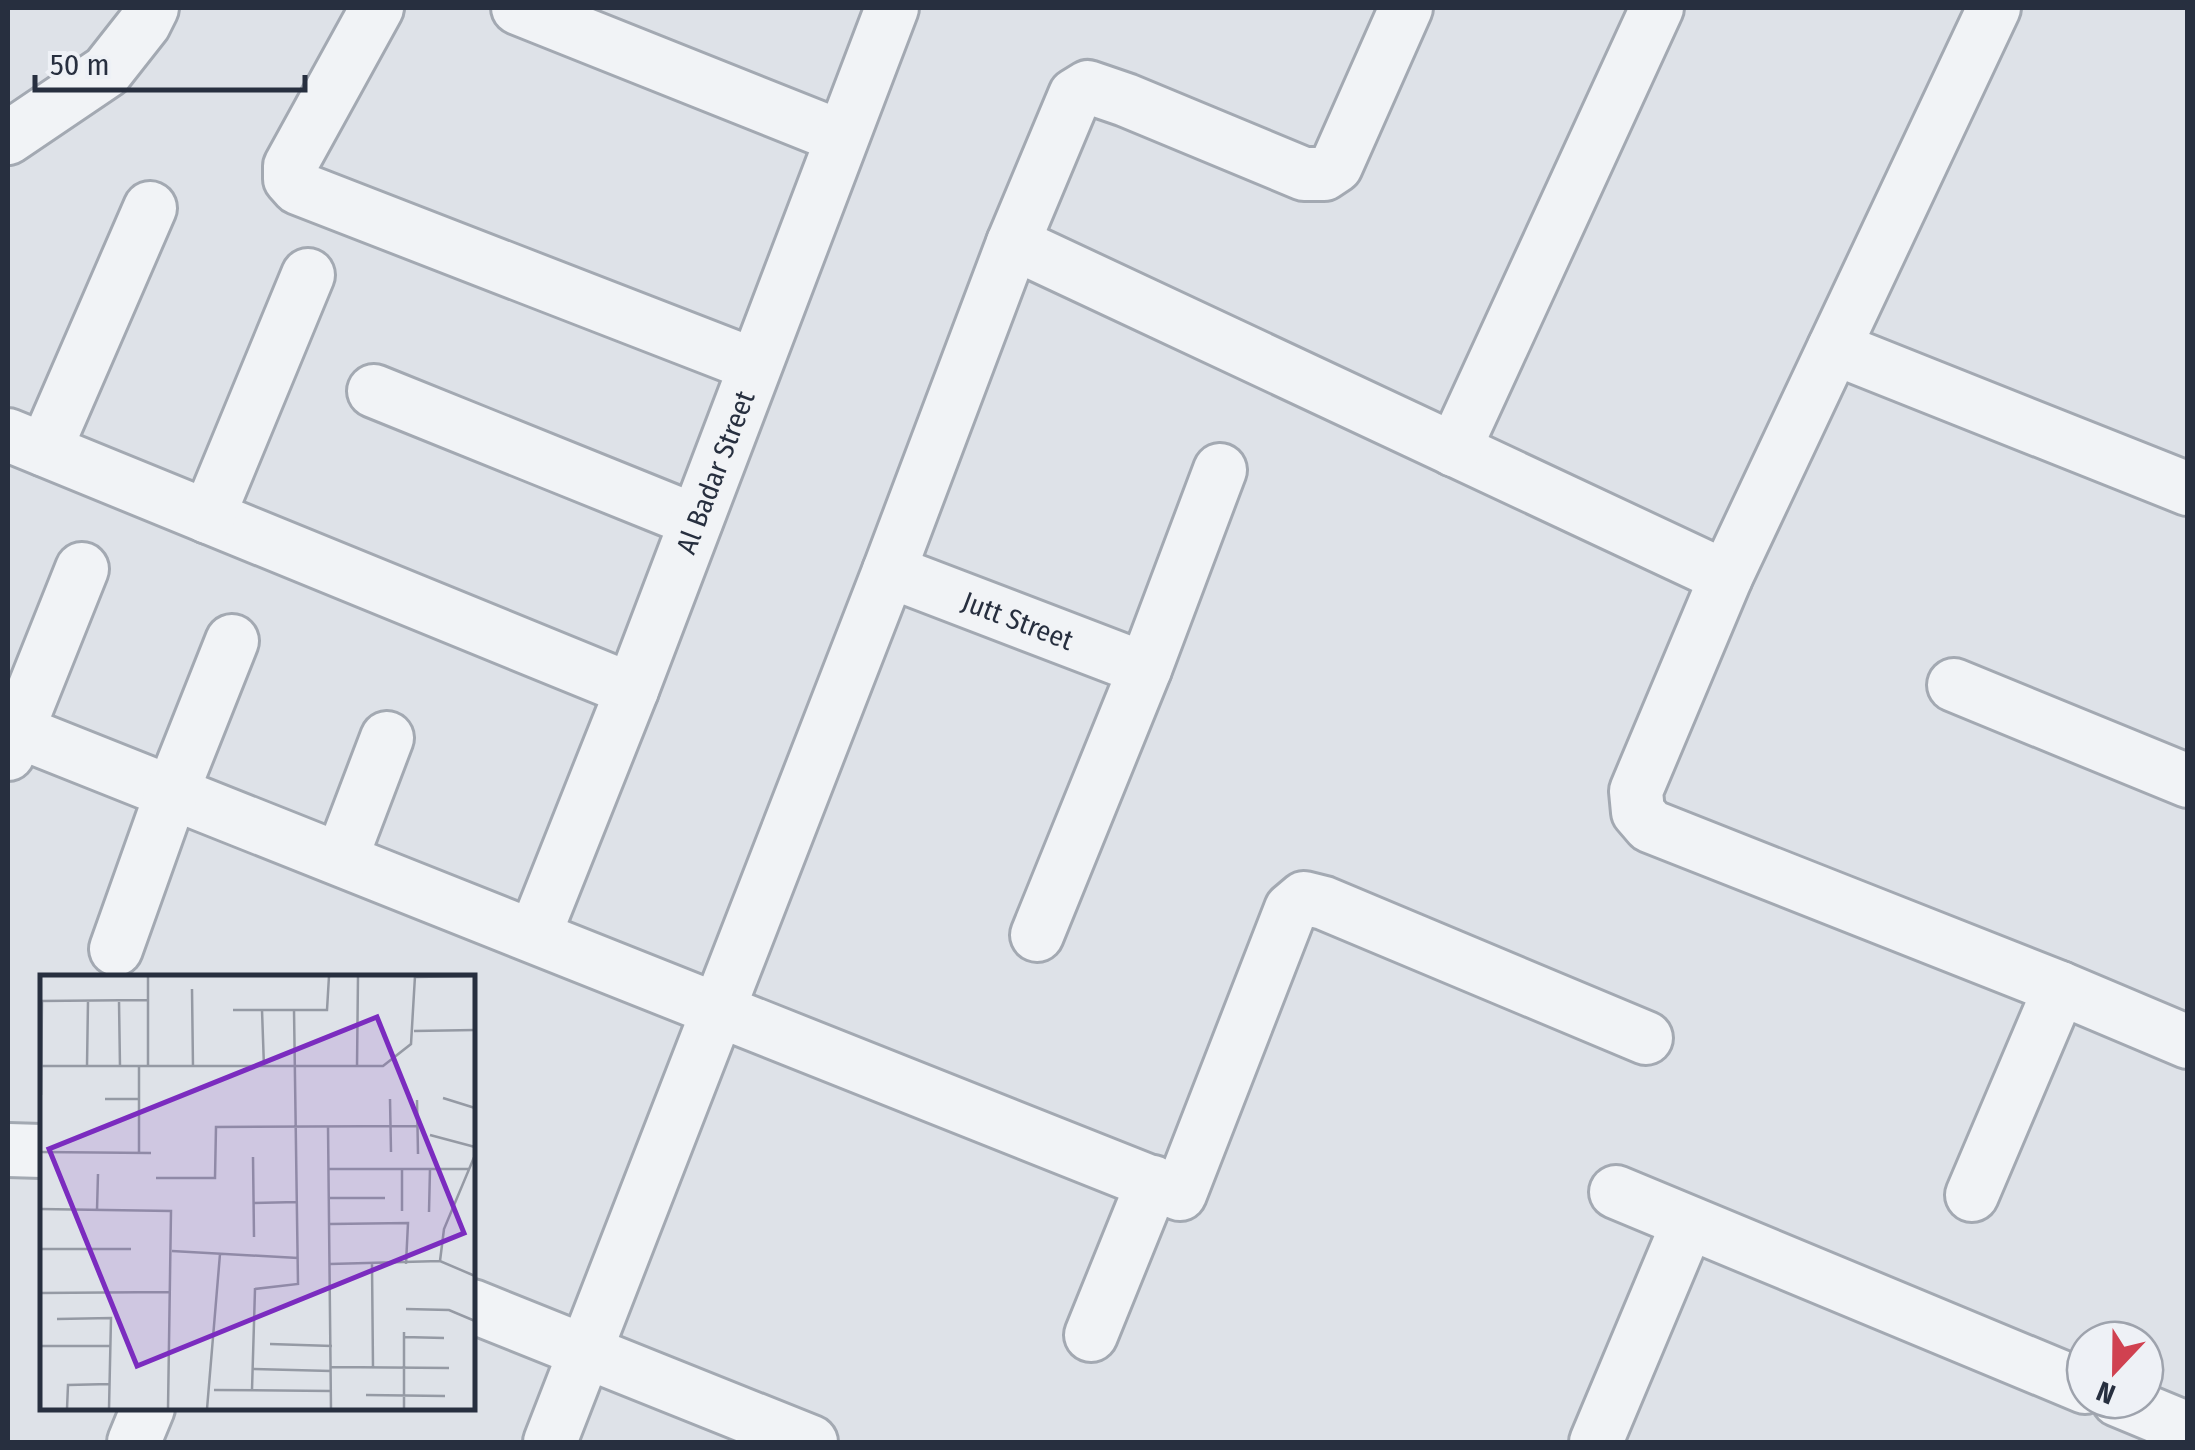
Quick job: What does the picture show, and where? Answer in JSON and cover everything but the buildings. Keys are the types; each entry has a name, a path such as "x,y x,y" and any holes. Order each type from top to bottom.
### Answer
{"street":[{"path":"8,138 108,71 152,8"},
{"path":"377,8 290,166 290,179 298,188 754,365"},
{"path":"518,8 608,24 841,138"},
{"name":"Al Badar Street","path":"534,936 892,8"},
{"path":"550,1442 1013,243 1075,95 1088,87 1304,174 1324,174 1336,166 1406,8"},
{"path":"1454,450 1657,8"},
{"path":"1994,8 1726,577 1636,791 1638,812 1650,826 2188,1042"},
{"path":"150,208 26,442 632,690"},
{"path":"1013,243 1726,577"},
{"path":"208,517 308,274"},
{"path":"1834,348 2188,490"},
{"path":"374,391 696,521"},
{"path":"1038,935 1220,470"},
{"path":"82,569 12,742 172,792 1180,1194 1290,909 1304,898 1646,1038"},
{"name":"Jutt Street","path":"888,571 1145,669"},
{"path":"116,948 232,641"},
{"path":"1954,685 2188,780"},
{"path":"341,859 387,738"},
{"path":"1972,1195 2060,988"},
{"path":"8,1150 40,1151"},
{"path":"1090,1335 1153,1182"},
{"path":"1616,1192 2065,1378"},
{"path":"1596,1442 1688,1224"},
{"path":"475,1307 585,1350 780,1437"},
{"path":"134,1442 147,1410"}]}
